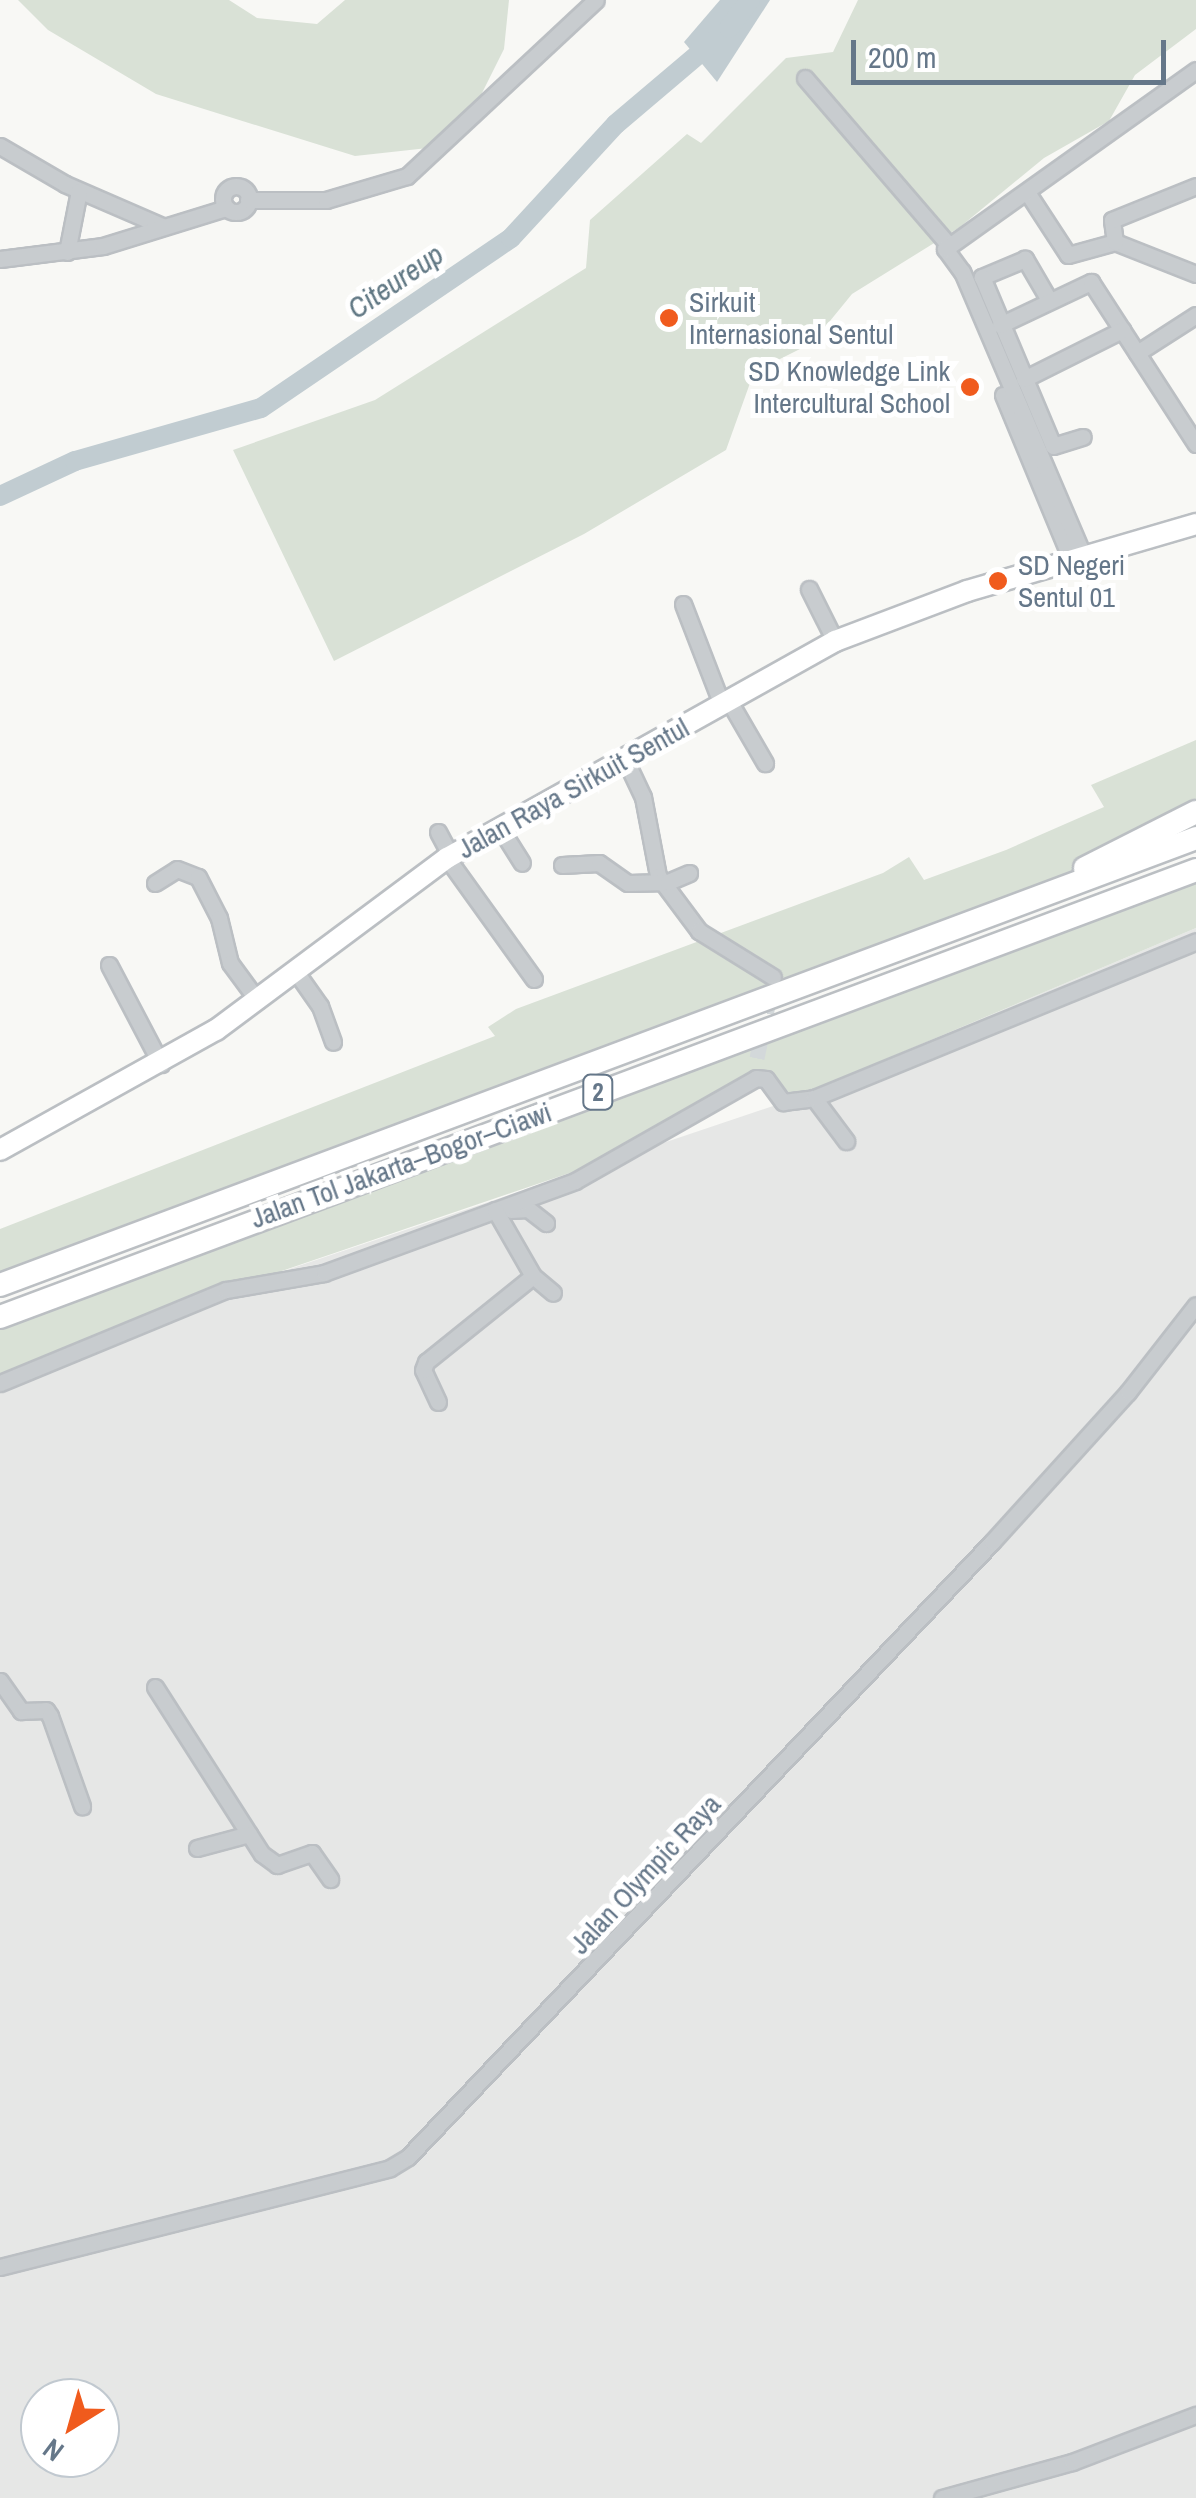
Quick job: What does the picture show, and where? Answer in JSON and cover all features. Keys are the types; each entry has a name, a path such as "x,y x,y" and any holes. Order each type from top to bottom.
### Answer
{"highway":[{"path":"1025,901 1196,812"},
{"name":"Jalan Tol Jakarta–Bogor–Ciawi","path":"0,1285 1196,838"},
{"name":"Jalan Tol Jakarta–Bogor–Ciawi","path":"0,1317 1196,870"}],"main road":[{"name":"Jalan Raya Sirkuit Sentul","path":"0,1150 161,1064 258,1001 387,897 449,857 835,641 1077,557 1196,524"}],"street":[{"path":"0,259 67,252 226,208 242,210 248,200 326,200 407,176 596,0"},
{"path":"947,243 1027,192 1196,70"},
{"path":"805,78 947,243 1077,557"},
{"path":"0,146 79,190 162,226"},
{"path":"1115,242 1112,220 1196,186"},
{"path":"67,252 79,190"},
{"path":"1027,192 1068,255 1115,242 1196,274"},
{"path":"1049,300 1025,258 986,273 982,283 1052,446 1083,437"},
{"path":"1000,325 1091,282 1193,433"},
{"path":"1137,352 1191,319 1196,337"},
{"path":"1024,379 1122,330"},
{"path":"809,589 835,641"},
{"path":"683,604 725,703 765,762"},
{"path":"625,758 642,797 654,866 699,931 773,977"},
{"path":"500,828 522,863"},
{"path":"438,832 449,857 534,979"},
{"path":"562,865 599,862 628,883 668,882 690,873"},
{"path":"155,883 177,869 198,878 220,918 230,963 258,1001"},
{"path":"757,1058 759,1078 783,1102 814,1098 1196,941"},
{"path":"108,965 161,1064"},
{"path":"296,972 320,1006 332,1042"},
{"path":"0,1383 226,1290 324,1273 497,1214 575,1181 759,1078"},
{"path":"814,1098 846,1141"},
{"path":"497,1214 524,1208 546,1223"},
{"path":"497,1214 533,1276 552,1293"},
{"path":"438,1402 423,1370 426,1362 533,1276"},
{"name":"Jalan Olympic Raya","path":"0,2267 367,2174 408,2157 992,1542 1128,1392 1196,1305"},
{"path":"0,1680 21,1711 46,1710 50,1716 82,1806"},
{"path":"155,1687 249,1834 273,1864 312,1853 330,1879"},
{"path":"197,1848 249,1834"},
{"path":"942,2498 1072,2462 1196,2415"}],"shaded area":[{"path":"18,0 229,0 257,18 317,24 345,0 509,0 504,49 476,105 428,148 355,156 156,94 48,30"},
{"path":"720,0 770,0 717,82 684,42"},
{"name":"Sirkuit Internasional Sentul","path":"858,0 1196,0 1196,29 1135,75 1109,121 1044,158 960,227 852,294 812,343 754,372 726,450 584,534 334,661 233,450 375,400 586,268 590,220 687,134 701,143 786,58 833,52"},
{"path":"1196,740 1196,812 1025,901 0,1285 0,1229 495,1036 488,1027 516,1009 883,873 909,857 924,880 1006,850 1104,807 1091,785"},
{"path":"1196,870 1196,928 782,1103 766,1079 628,1153 226,1290 0,1383 0,1318"},
{"path":"1196,928 1196,2498 0,2498 0,1394 239,1286 782,1103"}],"waterway":[{"name":"Citeureup","path":"0,496 75,461 261,408 511,238 616,124 729,28 750,0"}],"tunnel":[{"path":"757,1058 771,991"}],"place":[{"name":"Sirkuit Internasional Sentul","path":"669,318"},
{"name":"SD Knowledge Link Intercultural School","path":"970,387"},
{"name":"SD Negeri Sentul 01","path":"998,581"}]}
